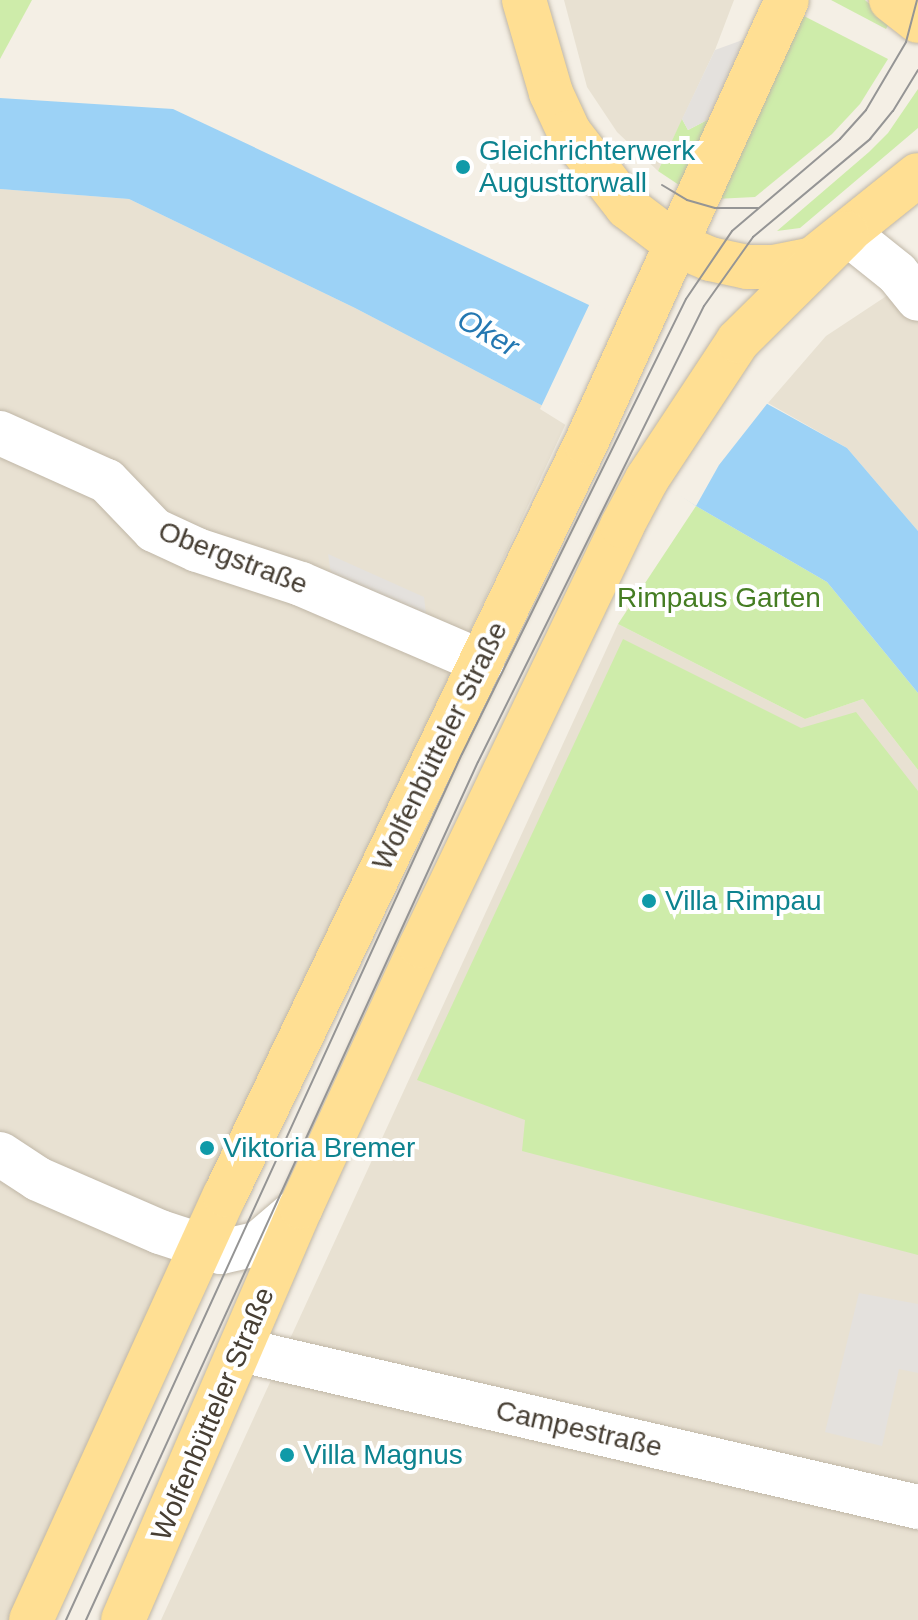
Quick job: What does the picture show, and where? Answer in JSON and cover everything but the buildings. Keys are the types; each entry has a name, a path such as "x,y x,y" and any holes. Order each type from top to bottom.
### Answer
{"main road":[{"path":"524,0 551,93 569,132 627,207 677,245 710,259 747,267 773,267 813,259 918,175"},
{"name":"Wolfenbütteler Straße","path":"31,1620 202,1247 642,324 787,0"},
{"path":"891,0 918,21"},
{"name":"Wolfenbütteler Straße","path":"123,1620 301,1207 496,783 647,479 724,361 770,306 847,233"}],"street":[{"path":"847,233 897,273 918,299"},
{"name":"Obergstraße","path":"0,433 107,481 154,530 197,550 301,584 482,662"},
{"path":"0,1154 38,1179 202,1247"},
{"name":"Wolfenbütteler Straße","path":"202,1247 221,1252 255,1245 301,1207"},
{"name":"Campestraße","path":"241,1350 918,1507"}],"shaded area":[{"path":"564,0 734,0 715,50 658,171 617,132 587,87"},
{"path":"748,38 713,117 688,130 682,119 715,50"},
{"path":"0,189 129,199 355,308 568,419 13,1620 0,1620"},
{"path":"918,283 918,531 847,448 768,403 826,336 888,295"},
{"path":"328,554 424,597 427,622 332,581"},
{"path":"618,624 805,719 863,699 918,770 918,1620 161,1620"},
{"path":"859,1293 918,1304 918,1373 899,1369 882,1446 825,1432"}],"green space":[{"path":"0,0 32,0 0,59"},
{"path":"831,0 865,0 890,22 886,29"},
{"path":"800,14 888,59 860,104 832,134 755,197 715,199"},
{"path":"918,89 918,128 800,228 777,231 888,133"},
{"path":"713,117 679,185 658,171 682,119 688,130"},
{"name":"Rimpaus Garten","path":"696,506 827,582 918,693 918,770 863,699 805,719 618,624"},
{"path":"623,639 801,728 856,712 918,791 918,1255 522,1151 525,1120 417,1080"}],"water":[{"name":"Oker","path":"0,98 173,109 589,305 847,448 918,531 918,693 827,582 696,506 568,419 355,308 129,199 0,189"}],"pier":[{"path":"591,301 770,400 719,465 696,506 540,409"}],"tram line":[{"path":"66,1620 462,754 686,299 732,231 840,139 866,110 906,42 917,0"},
{"path":"86,1620 478,762 704,306 753,237 870,139 893,111 918,70"},
{"path":"662,185 687,200 715,208 758,208"}],"place":[{"name":"Gleichrichterwerk Augusttorwall","path":"463,167"},
{"name":"Villa Rimpau","path":"649,901"},
{"name":"Viktoria Bremer","path":"207,1148"},
{"name":"Villa Magnus","path":"287,1455"}]}
